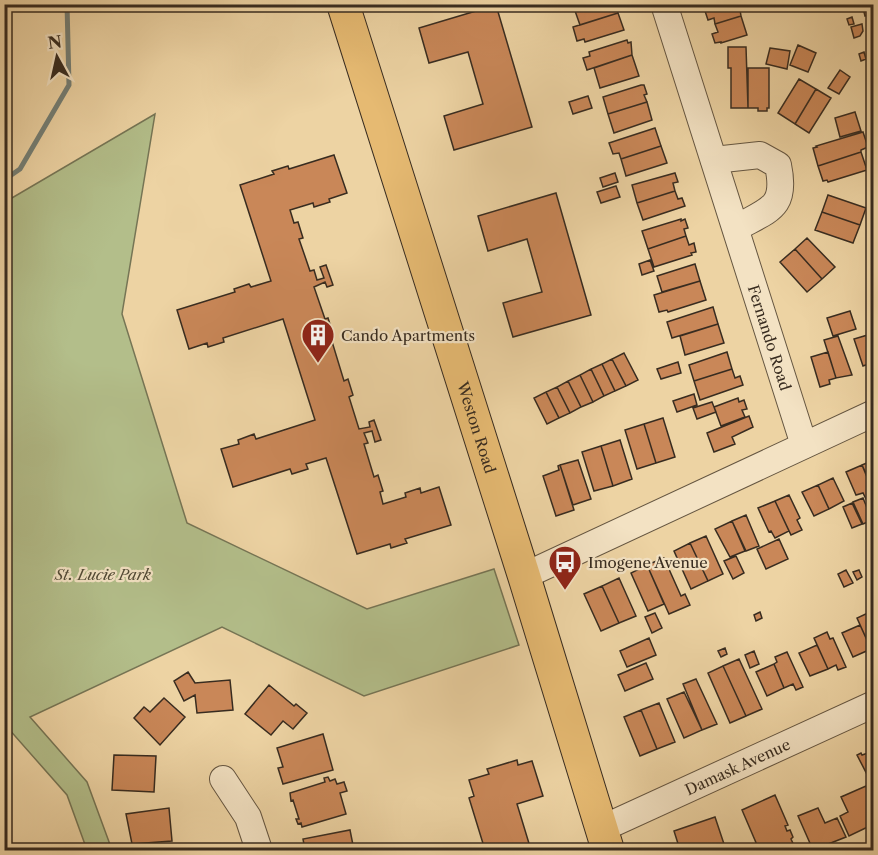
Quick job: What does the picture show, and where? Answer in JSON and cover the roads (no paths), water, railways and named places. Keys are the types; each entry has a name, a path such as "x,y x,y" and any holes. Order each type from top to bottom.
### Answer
{"main road":[{"name":"Weston Road","path":"343,4 524,576 604,840"}],"street":[{"name":"Fernando Road","path":"664,4 804,445"},
{"path":"714,160 760,155 778,165 782,184 780,196 770,209 736,228"},
{"path":"524,576 873,413"},
{"name":"Damask Avenue","path":"604,840 873,704"},
{"path":"223,778 248,817 259,850"}],"waterway":[{"path":"4,180 20,169 69,85 67,4"}],"place":[{"name":"Cando Apartments","path":"318,364"},
{"name":"Imogene Avenue","path":"565,591"}],"park label":[{"name":"St. Lucie Park","path":"103,574"}]}
